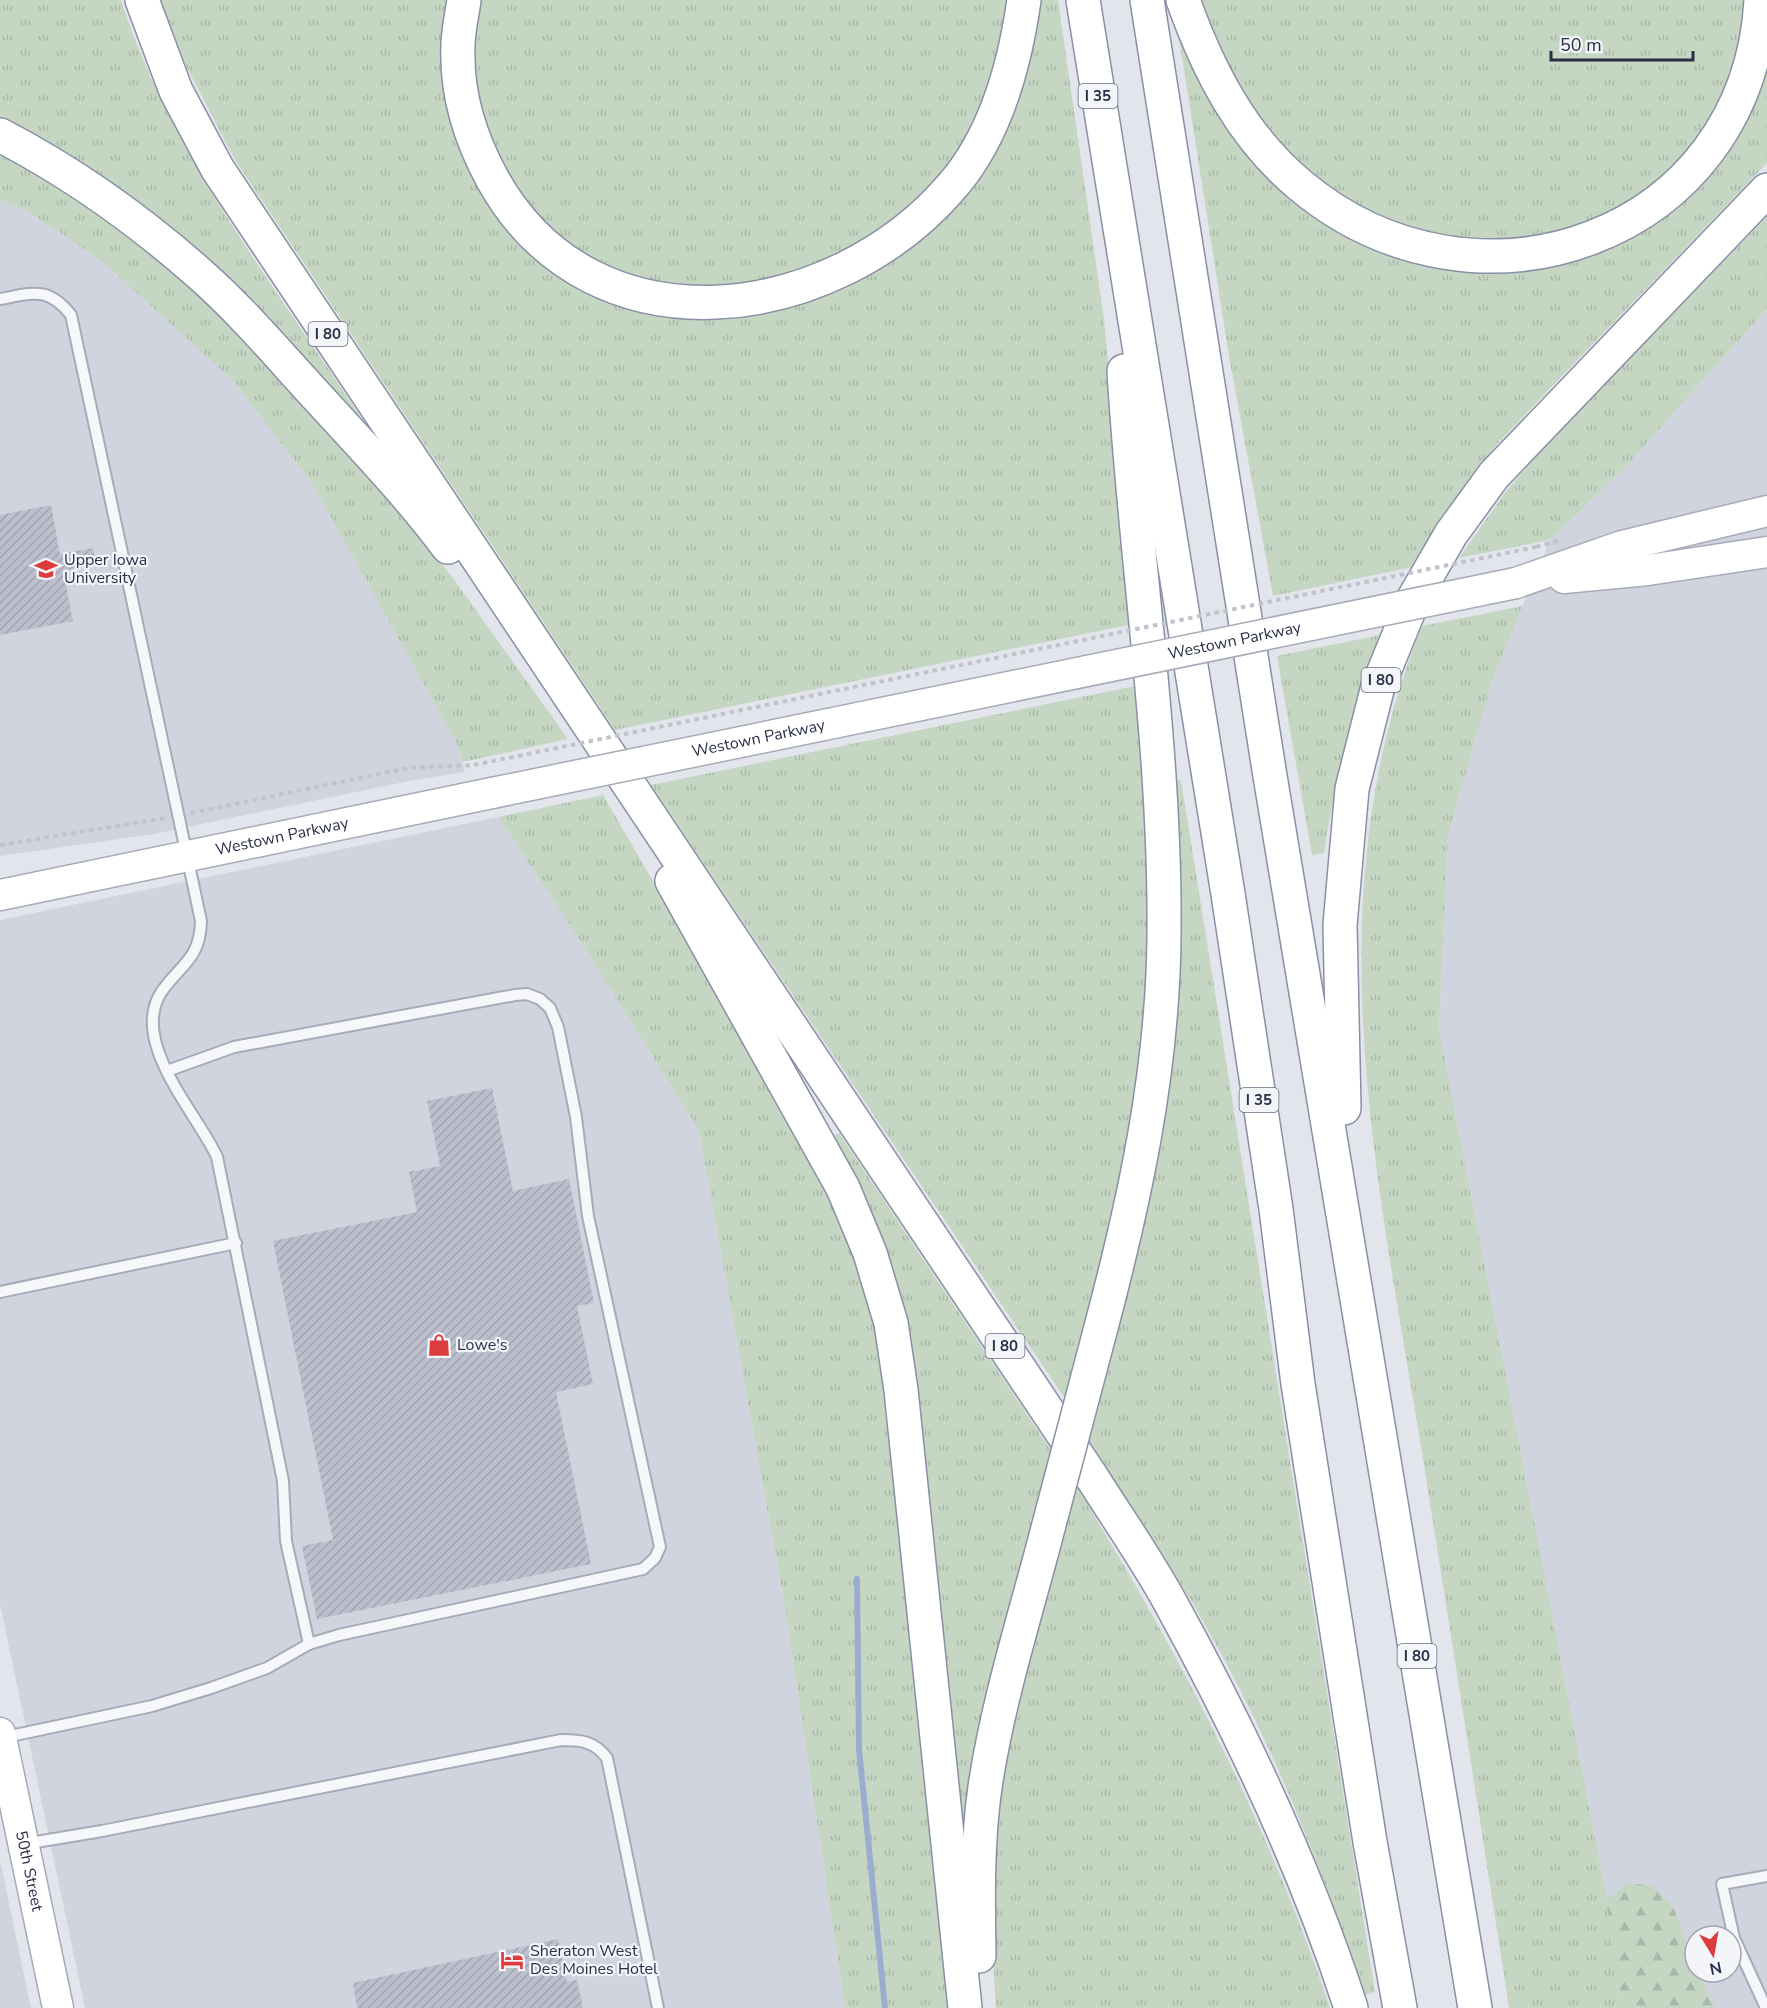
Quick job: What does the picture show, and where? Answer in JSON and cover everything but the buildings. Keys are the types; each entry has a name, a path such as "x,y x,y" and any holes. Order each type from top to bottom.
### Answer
{"highway":[{"name":"I 80","path":"142,0 177,91 217,168 1093,1479 1169,1601 1264,1785 1298,1861 1329,1938 1351,2008"},
{"path":"464,0 458,46 462,102 479,155 506,203 539,241 584,272 634,293 688,303 716,304 766,298 832,277 881,250 918,222 954,184 994,115 1013,59 1024,0"},
{"name":"I 35","path":"1083,0 1112,193 1228,894 1276,1209 1298,1384 1368,1831 1400,2008"},
{"path":"1147,0 1270,776 1358,1305"},
{"path":"1183,0 1208,62 1241,120 1275,163 1301,187 1361,224 1427,249 1477,256 1523,256 1580,243 1633,219 1681,182 1717,137 1743,86 1754,48 1761,0"},
{"path":"0,135 47,160 128,214 202,276 253,327 398,485 507,627 542,653"},
{"name":"I 80","path":"1475,2008 1358,1305 1341,1044 1340,925 1352,789 1378,686 1414,598 1451,534 1494,475 1767,190"},
{"path":"980,2008 978,1877 985,1788 1001,1701 1100,1335 1138,1177 1153,1089 1164,938 1159,789 1130,476 1112,193"},
{"path":"589,723 693,920 843,1188 870,1253 891,1323 901,1390 966,2008"}],"street":[{"name":"Westown Parkway","path":"1516,583 1622,546 1767,511"},
{"name":"Westown Parkway","path":"0,895 1516,583 1648,570 1767,552"},
{"name":"50th Street","path":"1,1735 58,2008"}],"lane":[{"path":"0,299 33,293 46,294 59,301 71,315 201,921 200,939 194,954 161,993 153,1014 156,1046 183,1101 207,1133 217,1157 283,1480 285,1541 309,1644"},
{"path":"1,1735 172,1700 267,1668 309,1644 339,1635 643,1569 660,1546 588,1216 576,1117 558,1027 550,1008 540,999 527,994 515,995 234,1047 167,1071"},
{"path":"0,1292 236,1243"},
{"path":"24,1844 102,1832 561,1740 588,1742 599,1748 607,1758 658,2008"},
{"path":"1766,2008 1731,1930 1722,1884 1767,1875"}],"path":[{"path":"0,845 178,816 408,768 474,765 1536,547"}],"shaded area":[{"path":"0,200 26,210 104,263 231,379 311,482 457,744 465,772 409,781 154,834 0,856"},
{"path":"1767,309 1767,2008 1628,2008 1439,1029 1448,835 1493,678 1550,540 1621,472"},
{"path":"498,817 579,939 699,1131 784,1602 845,2008 85,2008 0,1604 0,920"},
{"path":"0,1860 31,2008 0,2008"}],"green space":[{"path":"0,0 121,0 142,57 195,164 259,267 360,416 355,418 112,184 71,156 0,117"},
{"path":"161,0 454,0 481,182 674,314 936,221 1034,0 1058,0 1104,319 1133,624 615,730 235,160 185,64"},
{"path":"480,0 1012,0 1002,61 976,128 936,187 846,255 746,287 669,288 605,269 552,232 512,187 484,126 472,65 473,35"},
{"path":"1173,0 1228,123 1434,262 1651,223 1767,48 1767,163 1496,445 1433,533 1413,567 1273,596 1229,356"},
{"path":"1200,0 1751,0 1721,104 1679,167 1596,224 1522,242 1436,236 1398,224 1337,196 1276,145 1230,77"},
{"path":"0,148 151,249 229,320 362,463 453,578 568,739 463,762 457,744 311,482 231,379 104,263 26,210 0,200"},
{"path":"1767,217 1767,309 1621,472 1550,540 1459,558 1507,490 1553,437"},
{"path":"1523,606 1493,678 1448,835 1439,1029 1613,1930 1619,1990 1615,2008 1509,2008 1388,1250 1374,1145 1364,1040 1362,936 1369,832 1388,729 1422,626"},
{"path":"1380,635 1346,742 1324,853 1312,855 1277,656"},
{"path":"1140,685 1150,763 1148,1068 1068,1403 651,785"},
{"path":"1181,780 1375,1992 1365,1995 1306,1835 1246,1701 1181,1585 1085,1436 1125,1278 1165,782"},
{"path":"603,795 774,1090 845,1227 883,1349 953,2008 845,2008 784,1602 699,1131 579,939 498,817"},
{"path":"839,1133 1054,1455 963,1838 927,1484 831,1137"},
{"path":"1073,1481 1184,1672 1217,1737 1278,1869 1330,2008 996,2008 990,1914 997,1793 1010,1727"},
{"path":"1627,1883 1653,1886 1672,1905 1683,1932 1683,1984 1704,1984 1715,2008 1615,2008 1619,1990 1606,1900"}],"waterway":[{"path":"857,1579 859,1749 885,2008"}],"place":[{"name":"Upper Iowa University","path":"46,569"},
{"name":"Lowe's","path":"439,1345"},
{"name":"Sheraton West Des Moines Hotel","path":"512,1960"}]}
